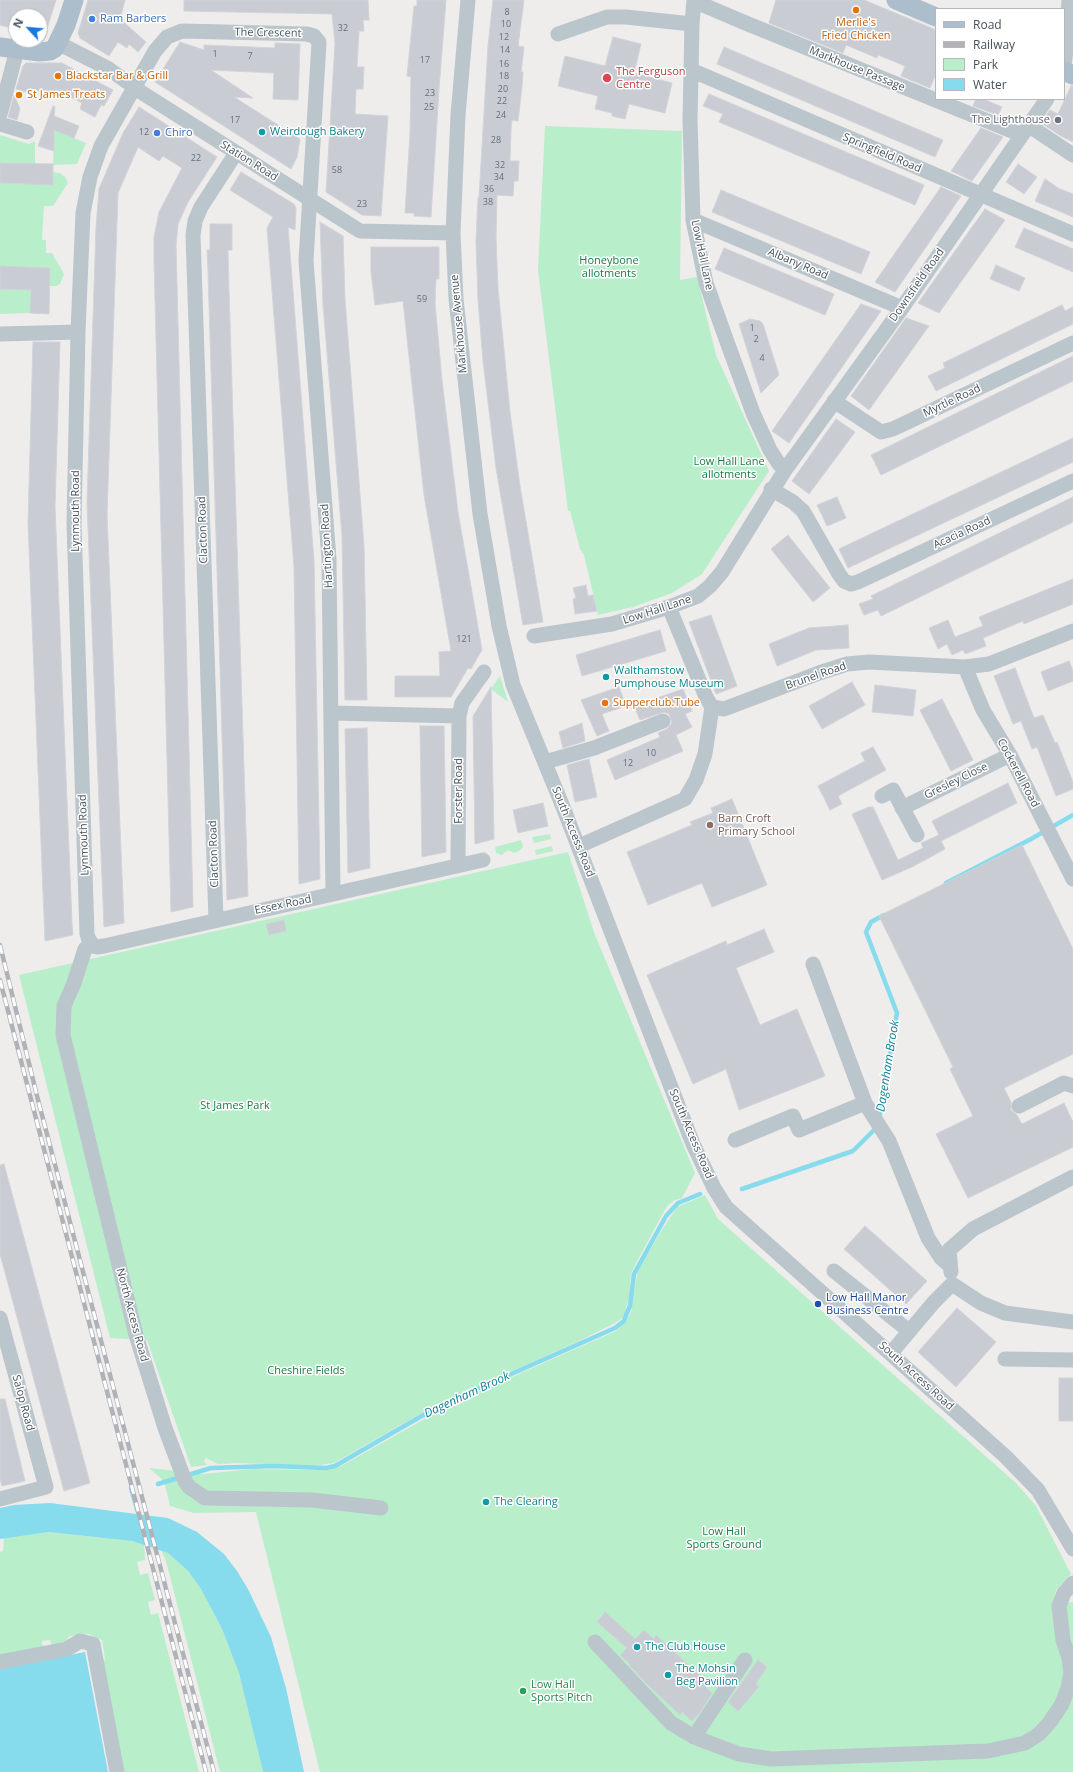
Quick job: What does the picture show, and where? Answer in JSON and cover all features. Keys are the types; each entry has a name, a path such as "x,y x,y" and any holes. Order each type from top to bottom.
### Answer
{"main road":[{"path":"9,49 39,52 50,51 58,43 66,25 74,0"},
{"path":"896,0 935,17"}],"street":[{"name":"Markhouse Avenue","path":"468,0 458,115 453,233 456,300 479,506 498,626 504,646"},
{"name":"Low Hall Lane","path":"534,636 612,624 669,607 698,596 710,586 722,572 785,470 770,450 753,413 728,347 706,283 693,220 690,146 692,24 694,0"},
{"name":"Markhouse Passage","path":"694,0 748,24 935,96"},
{"path":"1065,58 1069,0"},
{"path":"558,34 607,17 626,17 692,24"},
{"name":"The Crescent","path":"134,86 155,51 167,37 182,31 307,34 314,36 319,42 310,198"},
{"name":"Station Road","path":"58,43 109,69 236,153 310,198 360,231 453,233"},
{"path":"0,114 9,49"},
{"name":"Springfield Road","path":"691,70 979,195 1073,234"},
{"name":"Lynmouth Road","path":"89,947 87,934 74,524 78,332 83,213 86,194 101,146 134,86"},
{"name":"Markhouse Passage","path":"947,100 1025,130 1073,155"},
{"name":"Downsfield Road","path":"785,470 902,308 1046,100"},
{"path":"0,124 27,132"},
{"name":"Clacton Road","path":"216,920 193,235 194,221 201,207 236,153"},
{"name":"Hartington Road","path":"310,198 306,261 329,559 333,894"},
{"name":"Albany Road","path":"693,220 902,308"},
{"path":"0,334 78,332"},
{"name":"Myrtle Road","path":"834,401 882,432 893,429 1073,343"},
{"name":"Acacia Road","path":"772,489 793,502 803,511 839,574 844,581 851,584 1073,481"},
{"path":"578,846 685,798 696,780 704,754 712,707 696,676 669,607"},
{"name":"Brunel Road","path":"712,707 724,709 847,664 869,662 965,667 989,664 1073,632"},
{"name":"South Access Road","path":"504,646 513,685 627,970 693,1144 714,1188 726,1207 891,1353 1004,1456 1038,1490 1073,1549"},
{"name":"Cockerell Road","path":"965,667 983,710 1010,755 1073,879"},
{"name":"Forster Road","path":"458,866 459,716 462,703 484,672"},
{"path":"331,713 459,716"},
{"path":"545,762 594,748 663,721"},
{"name":"Gresley Close","path":"902,808 1010,755"},
{"path":"882,796 893,790 917,835"},
{"name":"Essex Road","path":"89,947 104,946 483,860"},
{"name":"North Access Road","path":"89,947 64,1006 62,1035 136,1335 165,1428 189,1487 205,1498 312,1500 381,1508"},
{"path":"813,964 865,1103 896,1155 928,1238 940,1258 950,1266"},
{"path":"1019,1106 1064,1084 1073,1086"},
{"path":"735,1140 793,1116 799,1130 865,1103"},
{"path":"952,1284 949,1250 972,1229 1073,1177"},
{"path":"834,1271 909,1331"},
{"path":"891,1353 934,1302 952,1284"},
{"path":"952,1284 981,1303 1005,1313 1073,1322"},
{"name":"Salop Road","path":"0,1318 6,1365 46,1488 0,1499"},
{"path":"1006,1359 1073,1360"},
{"path":"595,1642 671,1722 694,1737 739,1754 771,1759 988,1751 1021,1744 1039,1734 1050,1722 1062,1704 1072,1674 1063,1640 1059,1606 1064,1593 1073,1583"},
{"path":"0,1662 67,1649 80,1641 93,1644 117,1772"},
{"path":"694,1737 745,1660"}],"green space":[{"path":"45,126 86,143 77,164 53,165 54,142"},
{"name":"Honeybone allotments","path":"545,126 682,131 680,280 697,277 716,355 769,471 702,574 672,593 633,607 598,615 584,555 580,549 570,511 568,511 538,270"},
{"path":"0,135 29,144 35,141 35,164 0,163"},
{"path":"53,172 60,173 65,177 68,183 53,206 44,206 42,240 46,240 46,253 52,253 64,274 60,284 50,286 50,268 0,266 0,183 52,185"},
{"path":"0,289 31,290 30,313 0,314"},
{"path":"500,676 508,702 491,689"},
{"path":"550,834 551,839 534,843 532,837"},
{"path":"521,840 523,847 519,851 514,853 508,850 502,855 496,853 495,847"},
{"path":"552,846 553,851 536,855 535,850"},
{"name":"St James Park","path":"568,852 595,935 695,1173 682,1198 675,1200 667,1206 636,1263 631,1274 629,1298 623,1317 617,1322 577,1342 434,1406 334,1463 314,1466 238,1463 218,1464 206,1458 204,1461 207,1465 191,1467 147,1340 110,1338 19,975"},
{"name":"Low Hall Sports Ground","path":"705,1195 718,1219 1016,1483 1036,1506 1071,1574 1056,1590 1053,1604 1073,1602 1073,1772 320,1772 256,1512 194,1513 170,1506 164,1481 149,1468 203,1474 252,1469 323,1470 341,1466 453,1403 616,1331 626,1321 631,1312 637,1274 641,1265 677,1207"},
{"path":"47,1532 132,1541 144,1545 145,1560 137,1562 140,1575 148,1573 155,1600 148,1602 151,1615 158,1613 199,1772 122,1772 101,1668 105,1659 102,1640 89,1634 70,1636 61,1646 52,1647 50,1640 42,1641 43,1649 0,1657 0,1552 3,1551 4,1537"},
{"path":"161,1550 168,1553 188,1571 201,1589 222,1629 239,1673 263,1772 220,1772 166,1561"}],"water":[{"path":"50,1503 168,1518 197,1532 224,1554 248,1589 271,1637 286,1688 304,1772 263,1772 239,1673 222,1629 201,1589 188,1571 168,1553 132,1541 48,1532 0,1539 0,1508 14,1505"},
{"path":"85,1652 108,1772 0,1772 0,1669"}],"building":[{"path":"0,0 56,0 48,25 48,8 8,8 8,27 0,25"},
{"path":"88,0 125,0 120,19 146,42 138,52 129,44 127,48 118,42 109,56 80,38 78,33"},
{"path":"184,0 368,0 369,20 363,20 364,31 359,31 357,67 364,67 363,89 356,89 355,114 388,116 381,216 362,215 326,192 335,43 332,14 184,11"},
{"path":"417,0 446,0 431,217 414,216 414,213 405,213 410,134 411,77 407,76 414,6 417,6"},
{"path":"493,0 524,0 518,46 524,47 521,72 523,72 522,87 518,121 512,120 511,130 510,161 519,161 518,181 514,181 513,196 497,195 496,238 498,288 510,412 520,486 543,622 523,625 496,468 483,361 478,300 476,241 478,197 488,46"},
{"path":"776,0 864,0 935,30 935,76 930,88 901,76 905,66 878,55 877,58 846,45 843,53 769,23"},
{"name":"The Ferguson Centre","path":"613,37 641,44 634,73 672,83 665,113 629,104 625,119 612,116 612,113 595,109 598,96 558,86 565,56 605,66"},
{"path":"180,42 204,50 204,45 275,48 275,43 300,44 298,100 273,99 274,73 211,70 253,98 234,97 300,139 297,157 291,169 155,82"},
{"path":"724,47 943,140 935,157 717,64"},
{"path":"26,63 62,63 113,90 104,106 101,105 95,117 80,109 82,103 58,90 56,98 33,89 32,94 16,89 23,66"},
{"name":"The Lighthouse","path":"1071,86 1073,86 1073,142 1041,123 1050,110 1058,114"},
{"path":"709,94 924,185 915,205 719,122 723,114 703,106"},
{"path":"14,95 20,109 17,120 8,117"},
{"path":"976,100 985,100 1002,107 998,115 973,106"},
{"path":"53,106 55,107 54,116 79,126 74,138 54,130 54,151 38,146"},
{"path":"139,107 217,157 188,202 178,224 176,245 193,907 171,912 154,261 154,237 159,212 182,168 163,156 159,161 138,147 118,193 107,515 124,923 104,927 87,502 96,228 99,189 123,133"},
{"path":"981,128 1003,137 972,181 951,171"},
{"path":"0,163 53,164 53,185 0,183"},
{"path":"1018,164 1037,177 1024,194 1006,182"},
{"path":"241,172 294,204 296,208 295,230 288,227 314,561 320,879 299,884 294,567 267,228 273,217 230,190"},
{"path":"1045,179 1058,188 1073,194 1073,217 1035,201"},
{"path":"941,187 961,196 895,292 875,282"},
{"path":"721,190 870,252 861,274 712,212"},
{"path":"985,209 1005,220 939,313 918,303"},
{"path":"320,222 343,236 345,299 364,546 367,700 345,700 342,536 323,304"},
{"path":"210,224 232,224 232,250 228,250 248,896 227,900 207,250 210,250"},
{"path":"1024,228 1073,249 1073,272 1015,247"},
{"path":"371,247 439,247 439,279 436,279 435,303 442,380 458,512 482,650 471,669 468,668 451,697 395,697 395,676 440,676 439,652 451,651 424,495 403,301 375,305 371,272"},
{"path":"724,248 834,294 825,315 715,269"},
{"path":"996,265 1025,278 1019,291 990,279"},
{"path":"0,266 50,268 49,314 30,313 31,290 0,289"},
{"path":"861,304 881,311 789,443 772,431"},
{"path":"1062,305 1065,311 1073,307 1073,324 936,391 928,376 945,368 943,363"},
{"path":"906,318 929,326 869,410 851,396"},
{"path":"750,319 760,321 763,324 779,375 761,393 739,324"},
{"path":"33,342 60,342 55,507 73,935 45,941 28,523"},
{"path":"1073,356 1073,381 881,475 871,455"},
{"path":"836,419 855,432 809,494 792,481"},
{"path":"1073,438 1073,462 848,568 839,549"},
{"path":"837,497 846,518 827,526 817,505"},
{"path":"1073,497 1073,522 881,616 878,610 864,615 859,604 873,599 871,596"},
{"path":"788,535 830,588 813,602 771,549"},
{"path":"1073,579 1073,604 1024,624 1023,621 983,638 986,646 965,654 963,650 952,655 947,644 938,649 929,628 948,620 955,637 983,626 979,617"},
{"path":"586,585 588,596 593,595 597,611 575,614 573,599 576,598 573,588"},
{"path":"711,615 737,686 716,694 689,622"},
{"path":"848,625 849,648 816,650 777,666 769,644 809,628"},
{"path":"660,630 666,651 582,676 576,655"},
{"path":"1069,661 1073,671 1073,681 1048,691 1041,672"},
{"path":"1015,668 1034,718 1043,715 1055,743 1057,742 1073,782 1073,789 1056,796 1037,747 1032,749 1021,721 1013,724 994,676"},
{"path":"852,682 865,705 822,729 809,706"},
{"path":"875,685 916,690 913,716 872,712"},
{"path":"491,687 494,839 475,844 473,716"},
{"path":"619,687 626,706 602,714 609,731 597,736 581,700"},
{"path":"683,689 692,711 685,714 692,727 676,735 683,751 615,780 607,760 660,737 658,733 667,729 672,723 669,714 664,712 640,720 634,706"},
{"path":"942,699 973,760 951,771 920,710"},
{"path":"582,723 585,741 563,748 559,732"},
{"path":"420,726 444,726 446,852 422,857"},
{"path":"367,728 370,868 348,873 345,729"},
{"path":"873,747 886,770 838,796 842,804 830,810 818,786 865,761 861,753"},
{"path":"589,759 597,797 575,802 567,765"},
{"path":"1008,783 1017,803 941,841 945,849 914,866 882,880 852,814 869,807 873,807 898,860 923,848 921,843 939,835 932,821"},
{"path":"732,799 767,885 712,907 702,883 648,905 627,852 692,825 690,822 713,813 711,808"},
{"path":"543,803 548,826 518,833 513,810"},
{"path":"1022,845 1073,949 1073,1054 1004,1088 1011,1102 1011,1110 1017,1115 1022,1124 1064,1103 1073,1122 1073,1147 968,1198 936,1134 973,1116 950,1069 953,1067 879,916"},
{"path":"284,920 286,931 269,935 266,924"},
{"path":"764,929 774,952 736,968 760,1025 797,1009 825,1076 739,1110 726,1069 693,1084 647,975 726,941 727,945"},
{"path":"4,1164 90,1483 64,1491 0,1254 0,1165"},
{"path":"865,1226 927,1281 906,1304 844,1249"},
{"path":"957,1308 996,1342 956,1387 918,1352"},
{"path":"1059,1378 1073,1378 1073,1421 1059,1421"},
{"path":"0,1399 5,1399 25,1481 2,1486 0,1479"},
{"name":"The Mohsin Beg Pavilion","path":"605,1612 635,1639 644,1630 654,1639 656,1635 709,1684 706,1687 712,1693 701,1711 692,1721 682,1712 680,1715 646,1683 629,1665 630,1664 620,1655 627,1648 597,1622"},
{"path":"758,1660 767,1667 756,1684 759,1687 738,1711 728,1702"}],"waterway":[{"name":"Dagenham Brook","path":"946,883 1031,839 1073,815"},
{"name":"Dagenham Brook","path":"879,1119 897,1013 866,932 871,922 884,915"},
{"name":"Dagenham Brook","path":"742,1189 853,1151 878,1126"},
{"name":"Dagenham Brook","path":"158,1484 211,1468 273,1466 326,1468 335,1466 439,1406 615,1328 624,1321 630,1306 634,1274 666,1216 678,1203 700,1194"},
{"name":"Dagenham Brook","path":"131,1488 140,1519"}],"railway":[{"path":"0,945 37,1096 214,1772"},
{"path":"0,980 206,1772"}],"place":[{"name":"Merlie's Fried Chicken","path":"856,10"},
{"name":"Ram Barbers","path":"92,19"},
{"name":"Blackstar Bar & Grill","path":"58,76"},
{"name":"The Ferguson Centre","path":"607,78"},
{"name":"St James Treats","path":"19,95"},
{"name":"The Lighthouse","path":"1058,120"},
{"name":"Weirdough Bakery","path":"262,132"},
{"name":"Chiro","path":"157,133"},
{"name":"Walthamstow Pumphouse Museum","path":"606,677"},
{"name":"Supperclub.Tube","path":"605,703"},
{"name":"Barn Croft Primary School","path":"710,825"},
{"name":"Low Hall Manor Business Centre","path":"818,1304"},
{"name":"The Clearing","path":"486,1502"},
{"name":"The Club House","path":"637,1647"},
{"name":"The Mohsin Beg Pavilion","path":"668,1675"},
{"name":"Low Hall Sports Pitch","path":"523,1691"}],"park label":[{"name":"Low Hall Lane allotments","path":"729,468"},
{"name":"Cheshire Fields","path":"306,1371"}]}
